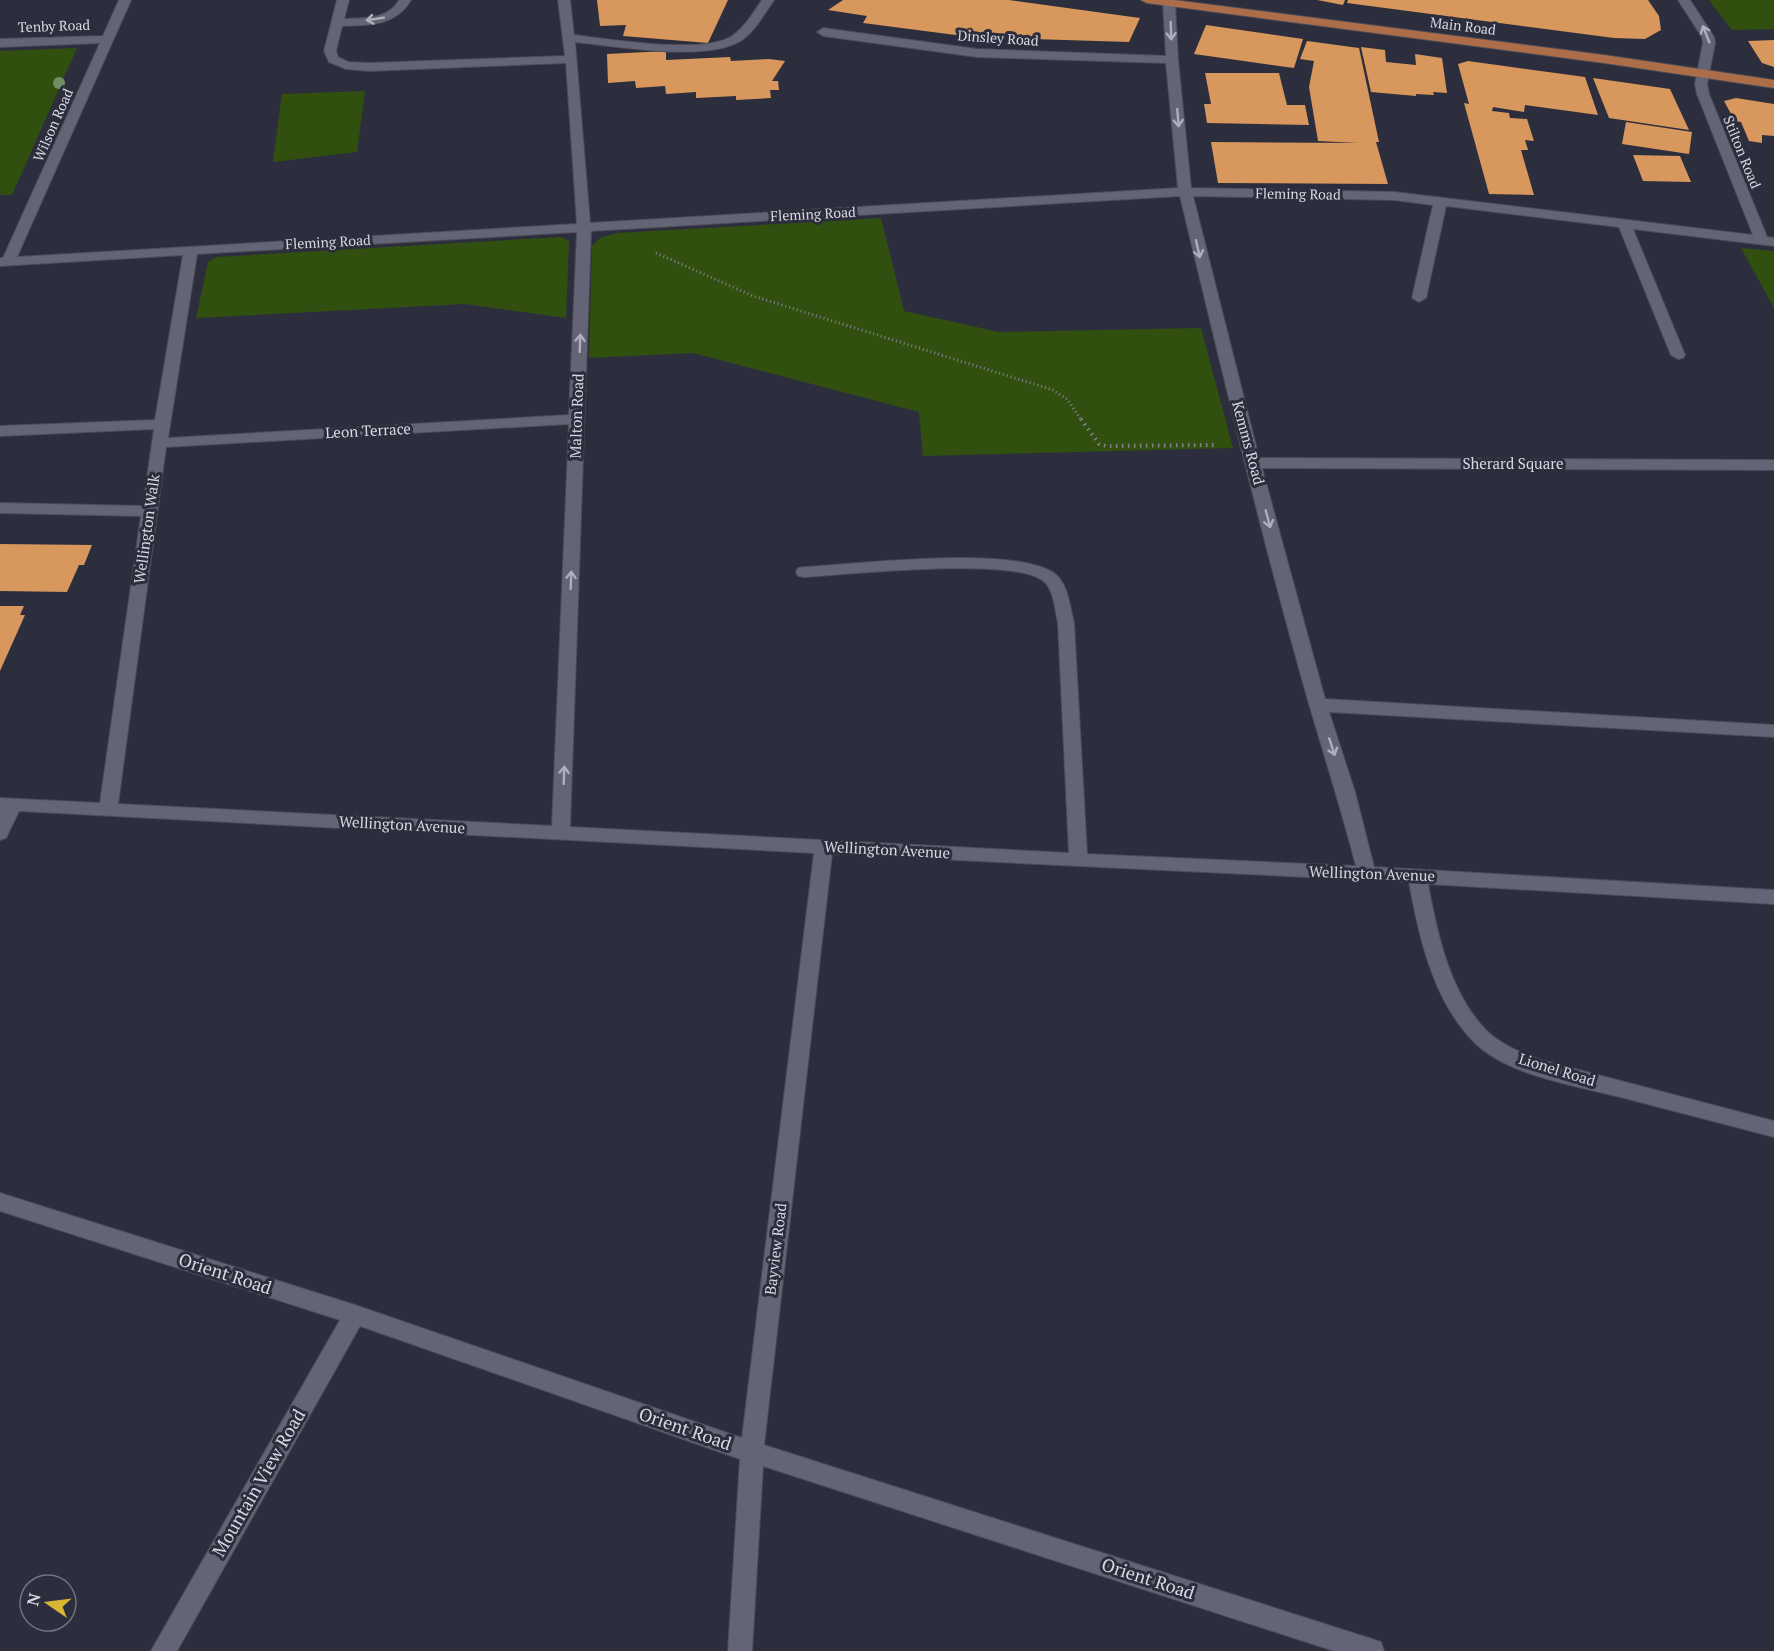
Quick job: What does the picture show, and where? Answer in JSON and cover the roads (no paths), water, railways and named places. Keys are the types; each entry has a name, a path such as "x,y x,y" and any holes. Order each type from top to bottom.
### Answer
{"main road":[{"name":"Main Road","path":"1147,0 1774,84"}],"street":[{"name":"Wilson Road","path":"4,262 125,0"},
{"path":"342,0 330,51 333,59 346,65 369,67 570,59"},
{"path":"336,23 390,16 399,12 405,0"},
{"name":"Malton Road","path":"561,833 584,228 564,0"},
{"path":"568,38 640,45 716,46 733,41 750,24 768,0"},
{"name":"Stilton Road","path":"1684,0 1708,35 1709,44 1701,84 1703,94 1768,242"},
{"name":"Kemms Road","path":"1169,3 1172,60 1185,192 1253,463 1318,705 1346,792 1367,874"},
{"name":"Dinsley Road","path":"823,32 977,53 1172,60"},
{"name":"Tenby Road","path":"0,43 108,39"},
{"name":"Fleming Road","path":"4,262 1185,192 1394,196 1768,242"},
{"path":"1419,297 1440,202"},
{"path":"1625,225 1677,355"},
{"name":"Wellington Walk","path":"108,809 159,443 191,250"},
{"name":"Leon Terrace","path":"159,443 577,419"},
{"path":"0,431 162,424"},
{"name":"Sherard Square","path":"1253,463 1774,465"},
{"path":"0,507 149,512"},
{"path":"804,572 988,563 1024,567 1048,577 1059,594 1066,622 1078,861"},
{"path":"1318,705 1774,731"},
{"path":"0,833 7,804"},
{"name":"Wellington Avenue","path":"7,804 1078,861 1417,876 1774,897"},
{"name":"Bayview Road","path":"740,1651 752,1452 824,847"},
{"name":"Lionel Road","path":"1417,876 1423,912 1448,986 1465,1017 1481,1037 1507,1055 1538,1067 1774,1129"},
{"name":"Orient Road","path":"0,1202 355,1315 752,1452 1372,1651"},
{"name":"Mountain View Road","path":"163,1651 355,1315"}]}
